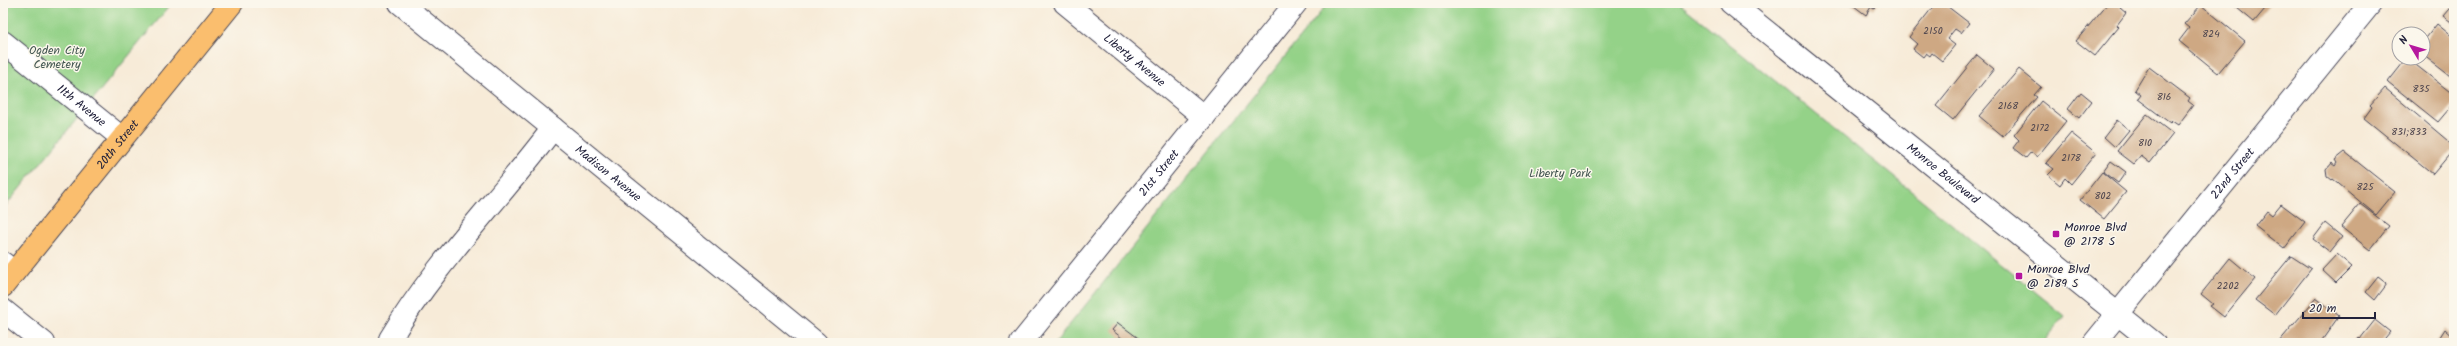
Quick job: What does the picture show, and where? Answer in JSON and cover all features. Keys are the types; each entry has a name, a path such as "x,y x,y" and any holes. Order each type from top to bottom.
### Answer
{"main road":[{"name":"20th Street","path":"7,273 122,138 232,3"}],"street":[{"name":"Madison Avenue","path":"400,3 816,343"},
{"name":"Liberty Avenue","path":"1065,3 1204,116"},
{"name":"21st Street","path":"1021,343 1296,3"},
{"name":"22nd Street","path":"2094,343 2371,3"},
{"name":"Monroe Boulevard","path":"1735,4 2154,343"},
{"name":"11th Avenue","path":"3,42 122,138"},
{"path":"390,343 390,339 409,308 486,210 524,167 553,128"},
{"path":"3,310 44,343"}],"green space":[{"name":"Ogden City Cemetery","path":"3,3 172,3 3,209"},
{"name":"Liberty Park","path":"1328,3 1679,3 2065,316 2043,343 1055,343"}],"building":[{"path":"1850,3 1878,3 1874,9 1871,7 1866,15"},
{"path":"1936,3 1943,3 1969,23 1961,33 1955,29 1947,39 1955,45 1942,61 1932,53 1930,56 1926,53 1923,57 1913,49 1917,44 1909,37"},
{"path":"2108,3 2125,3 2120,8 2126,13 2117,25 2119,27 2095,56 2076,41"},
{"path":"2231,3 2270,3 2254,22"},
{"path":"2454,3 2454,24 2443,16"},
{"path":"2201,5 2245,41 2218,73 2179,41 2189,28 2184,24"},
{"path":"2437,24 2454,38 2454,79 2431,61 2431,32"},
{"path":"1977,55 1994,69 1953,120 1936,106"},
{"path":"2401,66 2417,66 2454,95 2454,103 2438,122 2388,82"},
{"path":"2149,67 2190,98 2188,101 2193,105 2178,125 2172,121 2170,123 2138,99 2141,95 2135,90"},
{"path":"2019,69 2041,87 2034,95 2037,97 2003,136 1979,116"},
{"path":"2385,88 2454,146 2454,149 2433,174 2364,118 2372,107 2370,105"},
{"path":"2081,92 2092,101 2079,118 2068,109"},
{"path":"2041,101 2066,121 2037,157 2031,152 2026,158 2013,148 2019,140 2014,135"},
{"path":"2147,114 2173,134 2150,163 2141,156 2134,164 2117,151"},
{"path":"2117,120 2129,130 2115,147 2104,137"},
{"path":"2071,133 2096,153 2071,184 2065,178 2060,185 2048,175 2054,169 2046,163"},
{"path":"2345,152 2395,192 2376,215 2333,179 2332,180 2327,176 2326,169 2331,163 2335,166 2337,163 2335,160"},
{"path":"2111,161 2126,172 2118,183 2103,172"},
{"path":"2102,172 2126,192 2104,219 2080,200"},
{"path":"2281,204 2305,222 2284,249 2255,226 2267,211 2272,215"},
{"path":"2360,204 2389,226 2370,250 2341,227"},
{"path":"2325,223 2342,237 2330,252 2313,239"},
{"path":"2337,254 2352,267 2336,283 2322,270"},
{"path":"2291,256 2311,269 2275,315 2255,300"},
{"path":"2230,258 2255,279 2224,317 2210,306 2213,304 2201,294"},
{"path":"2378,277 2387,284 2375,300 2366,292"},
{"path":"2316,298 2328,307 2330,305 2334,308 2332,310 2339,316 2320,343 2278,343"},
{"path":"2375,320 2390,332 2381,343 2353,343 2358,337 2360,339"},
{"path":"1118,323 1141,340 1139,343 1128,343 1112,330"},
{"path":"2445,329 2454,337 2454,342 2436,343"}],"place":[{"name":"Monroe Blvd @ 2178 S","path":"2056,234"},
{"name":"Monroe Blvd @ 2189 S","path":"2019,276"}]}
